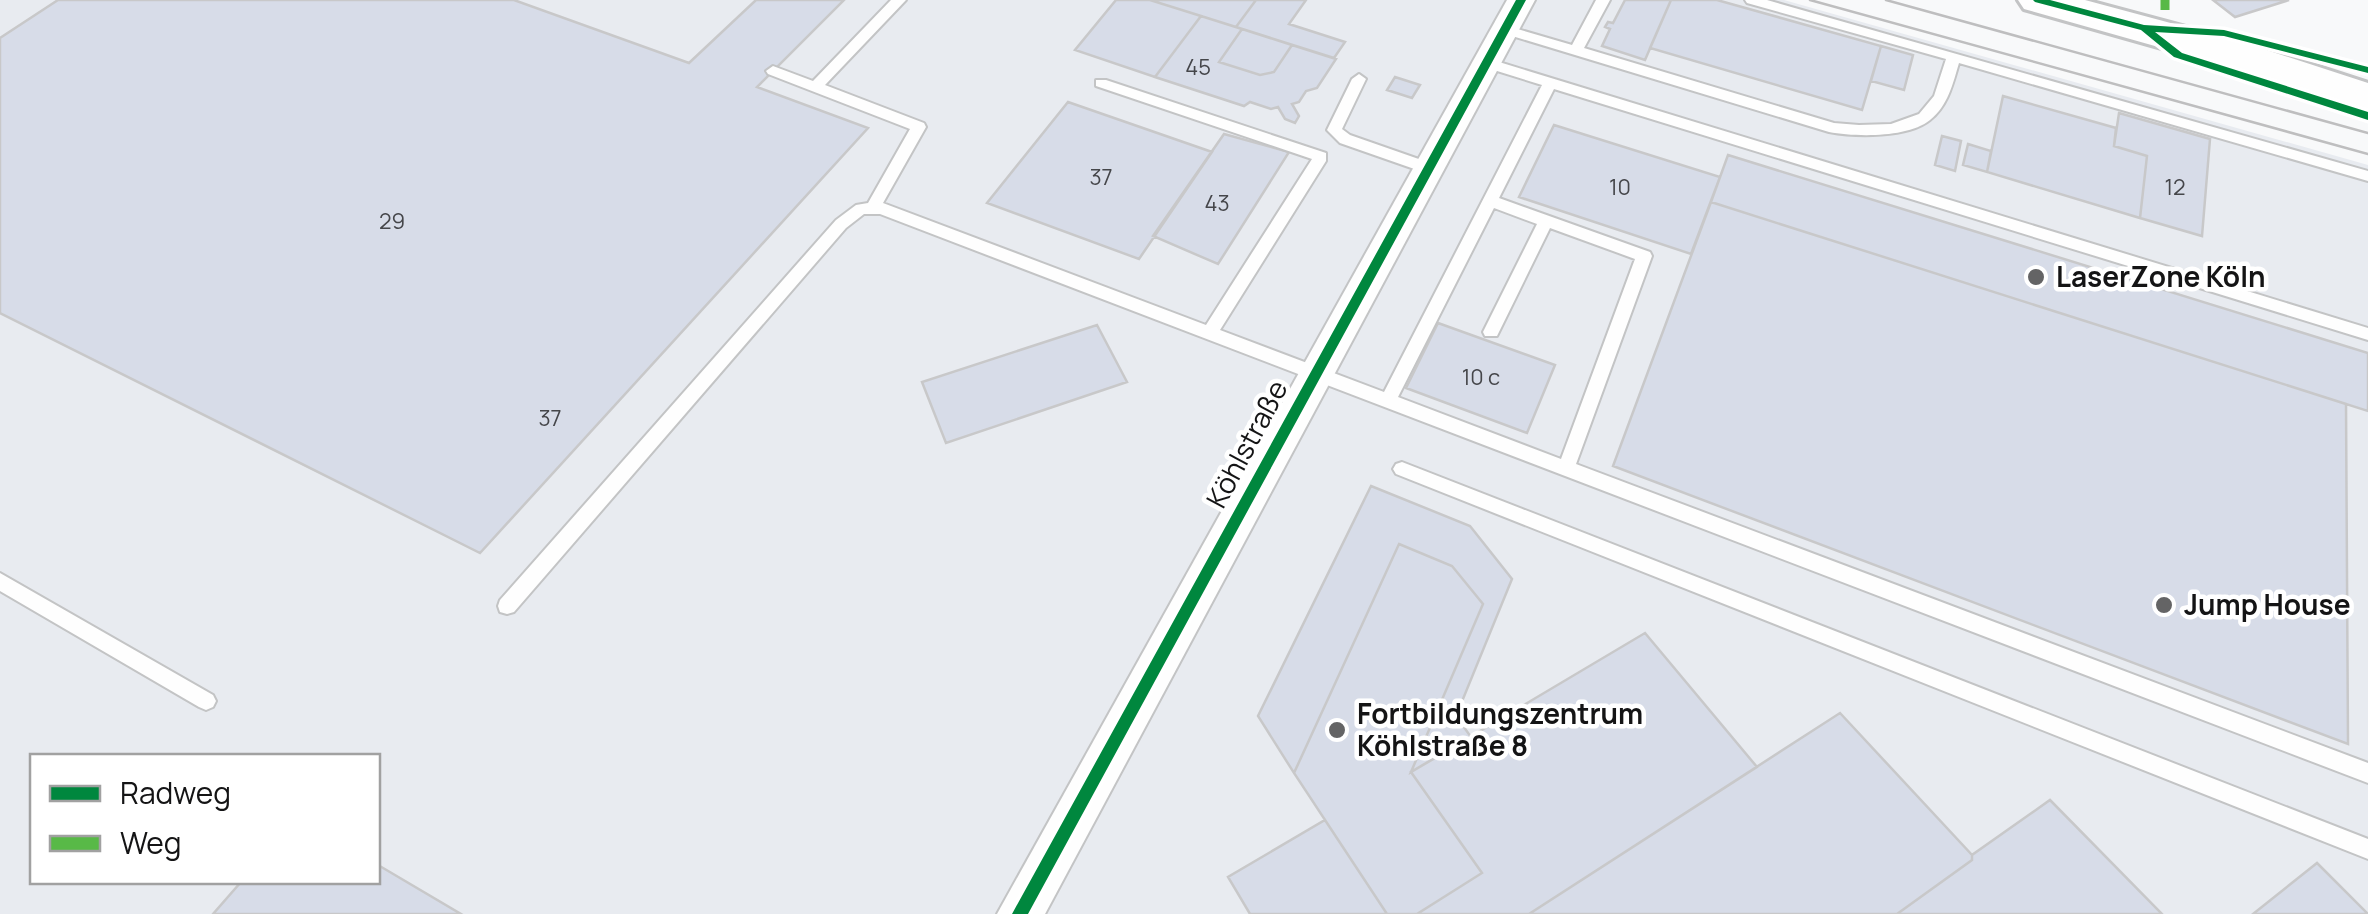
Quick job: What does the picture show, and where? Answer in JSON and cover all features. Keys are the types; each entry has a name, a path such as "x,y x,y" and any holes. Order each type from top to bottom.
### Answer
{"main road":[{"path":"2038,0 2230,53 2368,98"}],"street":[{"name":"Köhlstraße","path":"1020,914 1512,15"}],"lane":[{"path":"815,87 899,0"},
{"path":"1576,50 1603,0"},
{"path":"1752,0 2368,176"},
{"path":"1512,15 1576,50 1834,128 1892,129 1924,118 1941,97 1954,56"},
{"path":"1486,63 2368,334"},
{"path":"772,71 919,128 873,208"},
{"path":"1360,79 1334,130 1346,139 1428,168"},
{"path":"1102,82 1322,157 1210,332"},
{"path":"1388,401 1550,83"},
{"path":"1490,201 1644,256 1566,469"},
{"path":"507,606 841,224 852,213 873,208 891,211 2368,773"},
{"path":"1491,332 1546,221"},
{"path":"1402,469 2368,849"},
{"path":"0,581 206,701"}],"shaded area":[{"path":"0,0 1784,0 2368,165 2368,914 0,914"}],"building":[{"path":"58,0 514,0 689,63 756,0 844,0 757,87 868,128 480,553 0,313 0,38"},
{"path":"1116,0 1150,0 1201,16 1155,77 1075,50"},
{"path":"1150,0 1256,0 1236,27"},
{"path":"1256,0 1306,0 1289,24 1345,42 1334,58 1236,27"},
{"path":"1625,0 1671,0 1645,60 1602,46 1610,29 1605,27 1608,22 1613,23"},
{"path":"1671,0 1717,0 1881,46 1862,110 1650,48"},
{"path":"2213,0 2289,0 2235,17"},
{"path":"1201,16 1242,29 1219,62 1260,75 1274,72 1292,45 1336,59 1317,88 1306,91 1299,102 1292,104 1299,116 1295,123 1285,119 1278,107 1271,109 1250,102 1244,106 1155,77"},
{"path":"1242,29 1292,45 1274,72 1260,75 1219,62"},
{"path":"1881,46 1913,55 1904,90 1871,81"},
{"path":"1395,77 1420,85 1412,98 1387,90"},
{"path":"2003,96 2116,128 2114,146 2147,156 2140,218 1987,172"},
{"path":"1068,102 1212,152 1139,259 987,203"},
{"path":"2119,113 2210,139 2202,236 2140,218 2147,156 2114,146"},
{"path":"1554,125 1720,177 1691,254 1519,197"},
{"path":"1224,134 1289,152 1218,264 1153,236"},
{"path":"1942,136 1961,141 1955,171 1935,165"},
{"path":"1968,144 1991,151 1987,172 1963,165"},
{"name":"LaserZone Köln","path":"1728,155 2368,353 2368,411 1711,202"},
{"name":"Jump House","path":"1711,202 2346,404 2348,744 1613,466"},
{"path":"1438,323 1555,365 1527,433 1406,388"},
{"path":"1097,325 1127,382 946,443 922,382"},
{"path":"1371,486 1470,526 1512,579 1456,716 1471,737 1411,772 1483,604 1452,566 1399,544 1294,773 1258,716"},
{"path":"1399,544 1452,566 1483,604 1411,772 1482,873 1417,914 1387,914 1294,773"},
{"path":"1645,633 1757,767 1529,914 1417,914 1482,873 1411,772"},
{"path":"1840,713 1972,855 1972,860 1897,914 1529,914"},
{"path":"2050,800 2162,914 1897,914 1972,860 1972,855"},
{"path":"1325,820 1387,914 1250,914 1228,877"},
{"path":"2317,863 2368,914 2253,914"},
{"path":"380,866 461,914 213,914 239,884 380,884"}],"tram line":[{"path":"1810,0 2368,154"},
{"path":"1886,0 2368,133"}],"marked path":[{"path":"2165,0 2165,10"}],"cycle path":[{"path":"1020,914 1521,0"},
{"path":"2038,0 2144,28 2224,33 2368,70"},
{"path":"2144,28 2178,55 2368,116"}],"place":[{"name":"LaserZone Köln","path":"2036,277"},
{"name":"Jump House","path":"2164,605"},
{"name":"Fortbildungszentrum Köhlstraße 8","path":"1337,730"}]}
